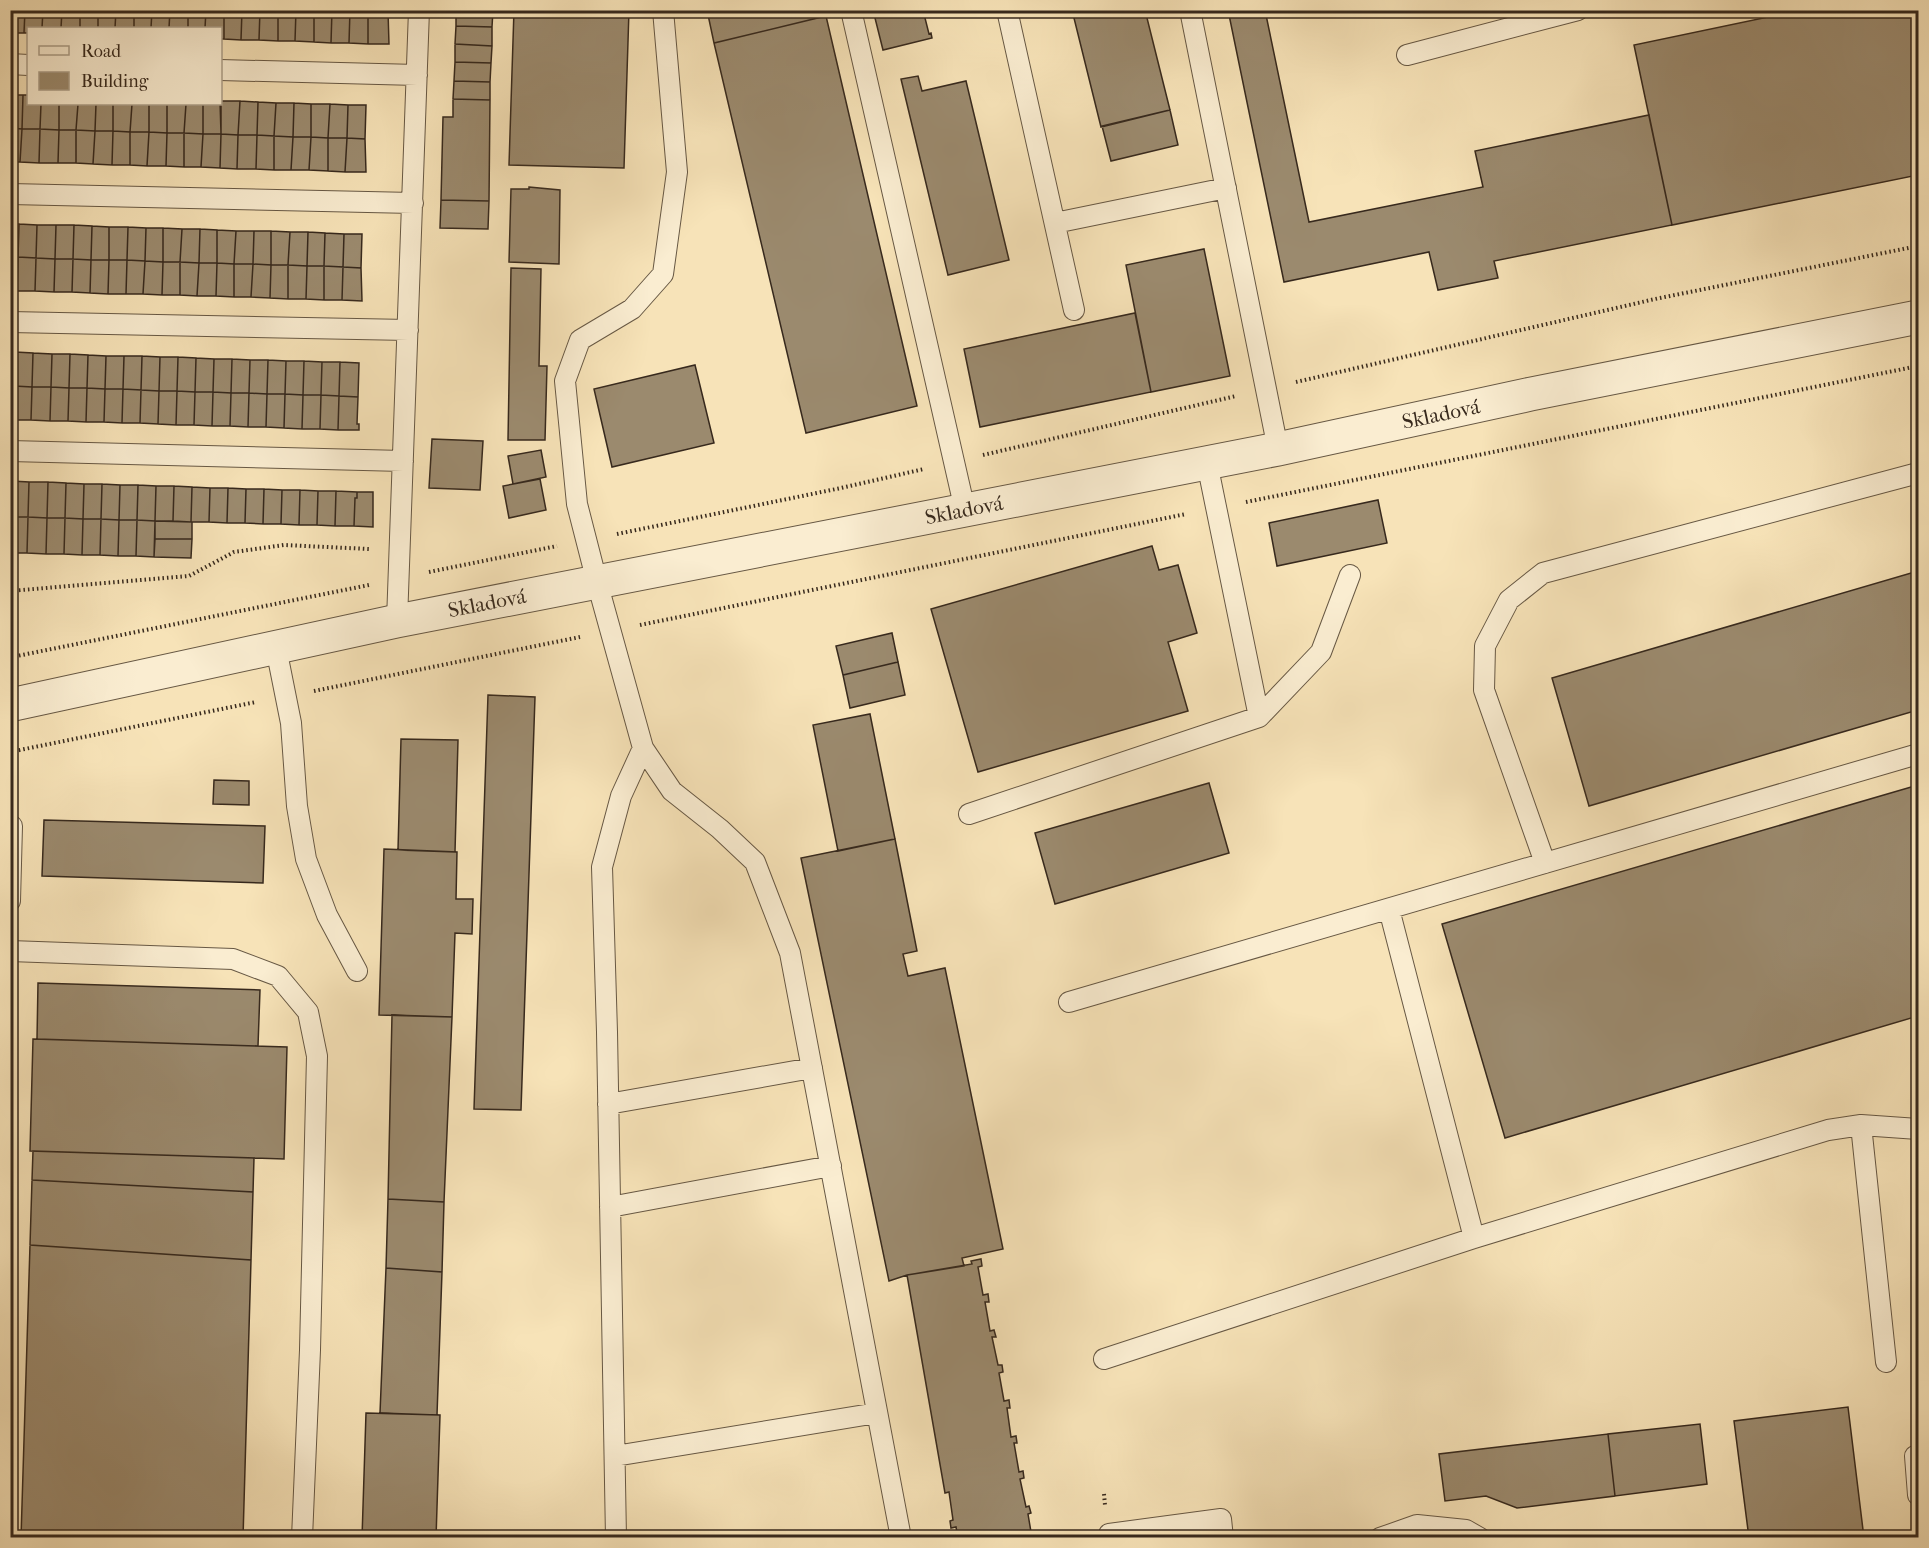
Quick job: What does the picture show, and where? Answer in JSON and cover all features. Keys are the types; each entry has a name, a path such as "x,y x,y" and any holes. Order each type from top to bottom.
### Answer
{"street":[{"name":"Skladová","path":"10,705 397,621 1208,463 1531,394 1918,317"}],"lane":[{"path":"397,621 419,10"},
{"path":"663,10 677,172 663,274 632,309 580,340 565,381 577,504 643,748 672,791 720,829 755,862 790,952 901,1538"},
{"path":"851,10 964,510"},
{"path":"1007,10 1074,310"},
{"path":"1190,10 1278,449"},
{"path":"1407,55 1578,10"},
{"path":"10,64 27,65"},
{"path":"222,70 417,75"},
{"path":"1055,223 1226,188"},
{"path":"10,194 412,203"},
{"path":"10,322 408,330"},
{"path":"10,451 403,461"},
{"path":"1208,463 1259,717"},
{"path":"1545,863 1484,690 1485,646 1509,600 1543,573 1918,473"},
{"path":"969,814 1259,717 1321,652 1350,575"},
{"path":"276,648 291,723 297,806 306,859 327,915 357,970"},
{"path":"616,1538 602,867 621,796 643,748"},
{"path":"1069,1002 1918,754"},
{"path":"10,902 12,826"},
{"path":"1389,909 1474,1238"},
{"path":"10,951 233,959 278,976 308,1012 317,1056 302,1538"},
{"path":"608,1104 813,1068"},
{"path":"1862,1125 1886,1362"},
{"path":"1104,1359 1474,1238 1828,1130 1862,1125 1918,1129"},
{"path":"610,1207 831,1166"},
{"path":"615,1456 877,1413"},
{"path":"1915,1456 1918,1496"},
{"path":"1109,1534 1221,1520 1223,1538"},
{"path":"1380,1538 1416,1525 1466,1530 1480,1538"}],"path":[{"path":"10,752 1918,366"},
{"path":"10,591 189,576 234,552 285,545 400,551"}],"building":[{"path":"10,10 25,10 24,33 10,33"},
{"path":"25,10 43,10 42,27 27,27 27,33 24,33"},
{"path":"43,10 62,10 61,27 42,27"},
{"path":"62,10 80,10 80,27 61,27"},
{"path":"80,10 98,10 98,27 80,27"},
{"path":"98,10 116,10 115,27 98,27"},
{"path":"116,10 134,10 134,27 115,27"},
{"path":"134,10 152,10 151,27 134,27"},
{"path":"152,10 170,10 169,27 151,27"},
{"path":"170,10 188,10 188,27 169,27"},
{"path":"188,10 206,10 205,27 188,27"},
{"path":"206,10 224,10 224,39 222,39 222,27 205,27"},
{"path":"224,10 242,10 241,40 224,39"},
{"path":"242,10 260,10 259,40 241,40"},
{"path":"260,10 278,10 278,41 259,40"},
{"path":"278,10 296,10 295,41 278,41"},
{"path":"296,10 314,10 314,42 295,41"},
{"path":"314,10 332,10 331,43 314,42"},
{"path":"332,10 350,10 349,43 331,43"},
{"path":"350,10 368,10 368,44 349,43"},
{"path":"368,10 388,11 389,44 368,44"},
{"path":"456,10 493,10 492,27 456,26"},
{"path":"514,10 629,10 624,168 509,165"},
{"path":"707,10 824,10 826,16 714,43"},
{"path":"873,10 923,10 932,38 883,50"},
{"path":"1072,10 1145,10 1170,110 1101,127"},
{"path":"1228,10 1265,10 1309,222 1483,187 1475,151 1649,115 1672,225 1494,261 1498,278 1438,290 1429,252 1284,282"},
{"path":"1801,10 1918,10 1918,175 1672,225 1634,45"},
{"path":"826,16 917,406 806,433 714,43"},
{"path":"456,26 492,27 492,46 455,44"},
{"path":"455,44 492,46 491,63 455,62"},
{"path":"455,62 491,63 490,82 454,81"},
{"path":"918,76 922,91 966,81 1009,260 948,275 901,79"},
{"path":"454,81 490,82 490,100 453,99"},
{"path":"10,95 23,95 22,129 10,128"},
{"path":"23,95 27,95 27,105 41,105 40,129 22,129"},
{"path":"453,99 490,100 489,201 441,200 443,117 453,117"},
{"path":"222,101 240,101 238,135 221,134"},
{"path":"240,101 258,102 257,135 238,135"},
{"path":"258,102 276,103 274,136 257,135"},
{"path":"276,103 294,103 293,137 274,136"},
{"path":"294,103 311,104 311,137 293,137"},
{"path":"311,104 330,104 328,138 311,137"},
{"path":"330,104 348,105 347,138 328,138"},
{"path":"41,105 59,105 59,130 40,129"},
{"path":"59,105 78,105 76,130 59,130"},
{"path":"78,105 96,105 95,131 76,130"},
{"path":"96,105 113,105 113,131 95,131"},
{"path":"113,105 132,105 130,132 113,131"},
{"path":"132,105 149,105 149,132 130,132"},
{"path":"149,105 167,105 167,133 149,132"},
{"path":"167,105 186,105 184,133 167,133"},
{"path":"186,105 203,105 203,134 184,133"},
{"path":"203,105 220,105 221,134 203,134"},
{"path":"348,105 366,105 365,139 347,138"},
{"path":"1170,110 1178,145 1111,161 1102,126"},
{"path":"10,128 22,129 20,162 10,162"},
{"path":"22,129 40,129 39,163 20,162"},
{"path":"40,129 59,130 58,163 39,163"},
{"path":"59,130 76,130 76,163 58,163"},
{"path":"76,130 95,131 93,164 76,163"},
{"path":"95,131 113,131 112,165 93,164"},
{"path":"113,131 130,132 130,165 112,165"},
{"path":"130,132 149,132 147,166 130,165"},
{"path":"149,132 167,133 166,166 147,166"},
{"path":"167,133 184,133 184,167 166,166"},
{"path":"184,133 203,134 201,167 184,167"},
{"path":"203,134 221,134 220,168 201,167"},
{"path":"221,134 238,135 237,169 220,168"},
{"path":"238,135 257,135 256,169 237,169"},
{"path":"257,135 274,136 274,170 256,169"},
{"path":"274,136 293,137 291,170 274,170"},
{"path":"293,137 311,137 309,170 291,170"},
{"path":"311,137 328,138 328,171 309,170"},
{"path":"328,138 347,138 345,172 328,171"},
{"path":"347,138 365,139 366,172 345,172"},
{"path":"529,187 560,190 559,264 509,262 511,189 529,189"},
{"path":"441,200 489,201 488,229 440,228"},
{"path":"10,224 19,224 18,257 10,257"},
{"path":"19,224 37,225 36,258 18,257"},
{"path":"37,225 56,225 55,259 36,258"},
{"path":"56,225 74,225 73,259 55,259"},
{"path":"74,225 92,226 91,260 73,259"},
{"path":"92,226 109,227 109,260 91,260"},
{"path":"109,227 128,227 127,260 109,260"},
{"path":"128,227 146,228 145,261 127,260"},
{"path":"146,228 163,228 163,262 145,261"},
{"path":"163,228 182,229 180,262 163,262"},
{"path":"182,229 200,229 199,263 180,262"},
{"path":"200,229 217,230 217,263 199,263"},
{"path":"217,230 236,231 234,264 217,263"},
{"path":"236,231 254,231 253,264 234,264"},
{"path":"254,231 271,231 271,265 253,264"},
{"path":"271,231 290,232 288,265 271,265"},
{"path":"290,232 308,232 307,266 288,265"},
{"path":"308,232 325,233 324,266 307,266"},
{"path":"325,233 344,234 343,267 324,266"},
{"path":"344,234 362,234 361,268 343,267"},
{"path":"1204,249 1230,376 1151,392 1126,265"},
{"path":"10,257 18,257 17,291 10,291"},
{"path":"18,257 36,258 35,291 17,291"},
{"path":"36,258 55,259 54,292 35,291"},
{"path":"55,259 73,259 72,292 54,292"},
{"path":"73,259 91,260 90,293 72,292"},
{"path":"91,260 109,260 108,294 90,293"},
{"path":"109,260 127,260 126,294 108,294"},
{"path":"127,260 145,261 143,294 126,294"},
{"path":"145,261 163,262 162,295 143,294"},
{"path":"163,262 180,262 180,295 162,295"},
{"path":"180,262 199,263 197,296 180,295"},
{"path":"199,263 217,263 216,296 197,296"},
{"path":"217,263 234,264 234,297 216,296"},
{"path":"234,264 253,264 251,297 234,297"},
{"path":"253,264 271,265 270,298 251,297"},
{"path":"271,265 288,265 288,299 270,298"},
{"path":"288,265 307,266 306,299 288,299"},
{"path":"307,266 324,266 324,300 306,299"},
{"path":"324,266 343,267 342,300 324,300"},
{"path":"343,267 361,268 362,301 342,300"},
{"path":"511,268 541,269 539,366 547,366 545,440 508,440"},
{"path":"1135,313 1151,392 980,427 964,349"},
{"path":"10,352 15,352 14,386 10,386"},
{"path":"15,352 33,353 32,387 14,386"},
{"path":"33,353 52,354 51,387 32,387"},
{"path":"52,354 70,354 69,388 51,387"},
{"path":"70,354 88,355 87,388 69,388"},
{"path":"88,355 106,356 105,389 87,388"},
{"path":"106,356 124,356 123,389 105,389"},
{"path":"124,356 142,356 141,390 123,389"},
{"path":"142,356 160,357 159,391 141,390"},
{"path":"160,357 178,357 177,391 159,391"},
{"path":"178,357 196,358 195,392 177,391"},
{"path":"196,358 214,359 213,392 195,392"},
{"path":"214,359 232,359 231,393 213,392"},
{"path":"232,359 250,360 249,393 231,393"},
{"path":"250,360 268,360 267,394 249,393"},
{"path":"268,360 286,361 285,394 267,394"},
{"path":"286,361 304,361 303,395 285,394"},
{"path":"304,361 322,362 321,395 303,395"},
{"path":"322,362 340,362 339,396 321,395"},
{"path":"340,362 359,363 358,397 339,396"},
{"path":"695,365 714,443 612,467 594,389"},
{"path":"10,386 14,386 13,420 10,420"},
{"path":"14,386 32,387 31,420 13,420"},
{"path":"32,387 51,387 50,421 31,420"},
{"path":"51,387 69,388 68,421 50,421"},
{"path":"69,388 87,388 86,422 68,421"},
{"path":"87,388 105,389 104,422 86,422"},
{"path":"105,389 123,389 122,423 104,422"},
{"path":"123,389 141,390 140,423 122,423"},
{"path":"141,390 159,391 158,424 140,423"},
{"path":"159,391 177,391 176,425 158,424"},
{"path":"177,391 195,392 194,425 176,425"},
{"path":"195,392 213,392 212,426 194,425"},
{"path":"213,392 231,393 230,426 212,426"},
{"path":"231,393 249,393 248,427 230,426"},
{"path":"249,393 267,394 266,427 248,427"},
{"path":"267,394 285,394 284,428 266,427"},
{"path":"285,394 303,395 302,429 284,428"},
{"path":"303,395 321,395 320,429 302,429"},
{"path":"321,395 339,396 338,430 320,429"},
{"path":"339,396 358,397 357,424 359,424 359,430 338,430"},
{"path":"432,439 483,441 480,490 429,488"},
{"path":"541,450 546,477 513,484 508,456"},
{"path":"540,479 546,510 509,518 503,486"},
{"path":"11,481 29,482 28,517 10,517"},
{"path":"29,482 48,482 47,518 28,517"},
{"path":"48,482 66,483 65,518 47,518"},
{"path":"66,483 84,484 83,519 65,518"},
{"path":"84,484 102,484 101,519 83,519"},
{"path":"102,484 120,485 119,520 101,519"},
{"path":"120,485 138,485 137,520 119,520"},
{"path":"138,485 156,486 155,521 137,520"},
{"path":"156,486 174,486 173,521 155,521"},
{"path":"174,486 192,487 191,522 173,521"},
{"path":"192,487 210,488 209,522 191,522"},
{"path":"210,488 228,488 227,523 209,522"},
{"path":"228,488 246,489 245,523 227,523"},
{"path":"246,489 264,489 263,524 245,523"},
{"path":"264,489 282,490 281,524 263,524"},
{"path":"282,490 300,490 299,525 281,524"},
{"path":"300,490 318,491 317,525 299,525"},
{"path":"318,491 336,491 335,526 317,525"},
{"path":"336,491 357,492 354,526 335,526"},
{"path":"357,492 373,492 373,527 354,526"},
{"path":"1378,500 1387,543 1277,566 1269,523"},
{"path":"10,517 28,517 27,553 10,553"},
{"path":"28,517 47,518 46,554 27,553"},
{"path":"47,518 65,518 64,554 46,554"},
{"path":"65,518 83,519 82,555 64,554"},
{"path":"83,519 101,519 100,555 82,555"},
{"path":"101,519 119,520 118,556 100,555"},
{"path":"119,520 137,520 136,556 118,556"},
{"path":"137,520 155,521 154,557 136,556"},
{"path":"155,521 192,522 192,539 155,539"},
{"path":"155,539 192,539 191,558 154,557"},
{"path":"1152,546 1159,570 1178,565 1197,633 1168,642 1188,711 978,772 931,609"},
{"path":"1918,571 1918,710 1589,806 1552,678"},
{"path":"892,633 898,662 843,675 836,646"},
{"path":"898,662 905,695 850,708 843,675"},
{"path":"488,695 535,697 521,1110 474,1109"},
{"path":"870,714 895,839 838,851 813,725"},
{"path":"401,739 458,740 455,852 398,850"},
{"path":"214,780 249,781 249,805 213,804"},
{"path":"1209,783 1229,853 1055,904 1035,833"},
{"path":"1918,785 1918,1016 1505,1138 1442,924"},
{"path":"44,820 265,826 263,883 42,876"},
{"path":"895,839 917,951 903,954 908,976 945,968 1003,1249 962,1258 964,1266 907,1275 889,1281 801,858"},
{"path":"384,849 457,852 456,899 473,899 472,934 455,933 452,1017 379,1015"},
{"path":"38,983 260,990 258,1046 37,1039"},
{"path":"392,1015 452,1017 444,1202 388,1199"},
{"path":"33,1039 287,1047 284,1159 30,1151"},
{"path":"33,1151 254,1158 253,1192 32,1180"},
{"path":"32,1180 253,1192 251,1260 30,1245"},
{"path":"388,1199 444,1202 442,1272 386,1268"},
{"path":"30,1245 251,1260 243,1538 21,1538"},
{"path":"981,1259 982,1266 978,1267 983,1295 988,1294 989,1302 985,1302 990,1331 994,1330 996,1337 992,1337 998,1365 1002,1365 1003,1372 999,1373 1004,1401 1009,1400 1010,1408 1007,1408 1011,1437 1016,1436 1017,1443 1014,1443 1019,1472 1023,1471 1024,1478 1020,1479 1026,1507 1029,1506 1031,1513 1028,1514 1032,1538 958,1538 956,1527 951,1528 950,1521 953,1520 949,1492 945,1493 907,1275 972,1264 971,1261"},
{"path":"386,1268 442,1272 437,1415 380,1413"},
{"path":"1848,1407 1864,1538 1749,1538 1734,1421"},
{"path":"366,1413 440,1415 436,1538 362,1538"},
{"path":"1700,1424 1707,1484 1615,1496 1608,1434"},
{"path":"1608,1434 1615,1496 1517,1508 1486,1496 1445,1501 1439,1454"}]}
